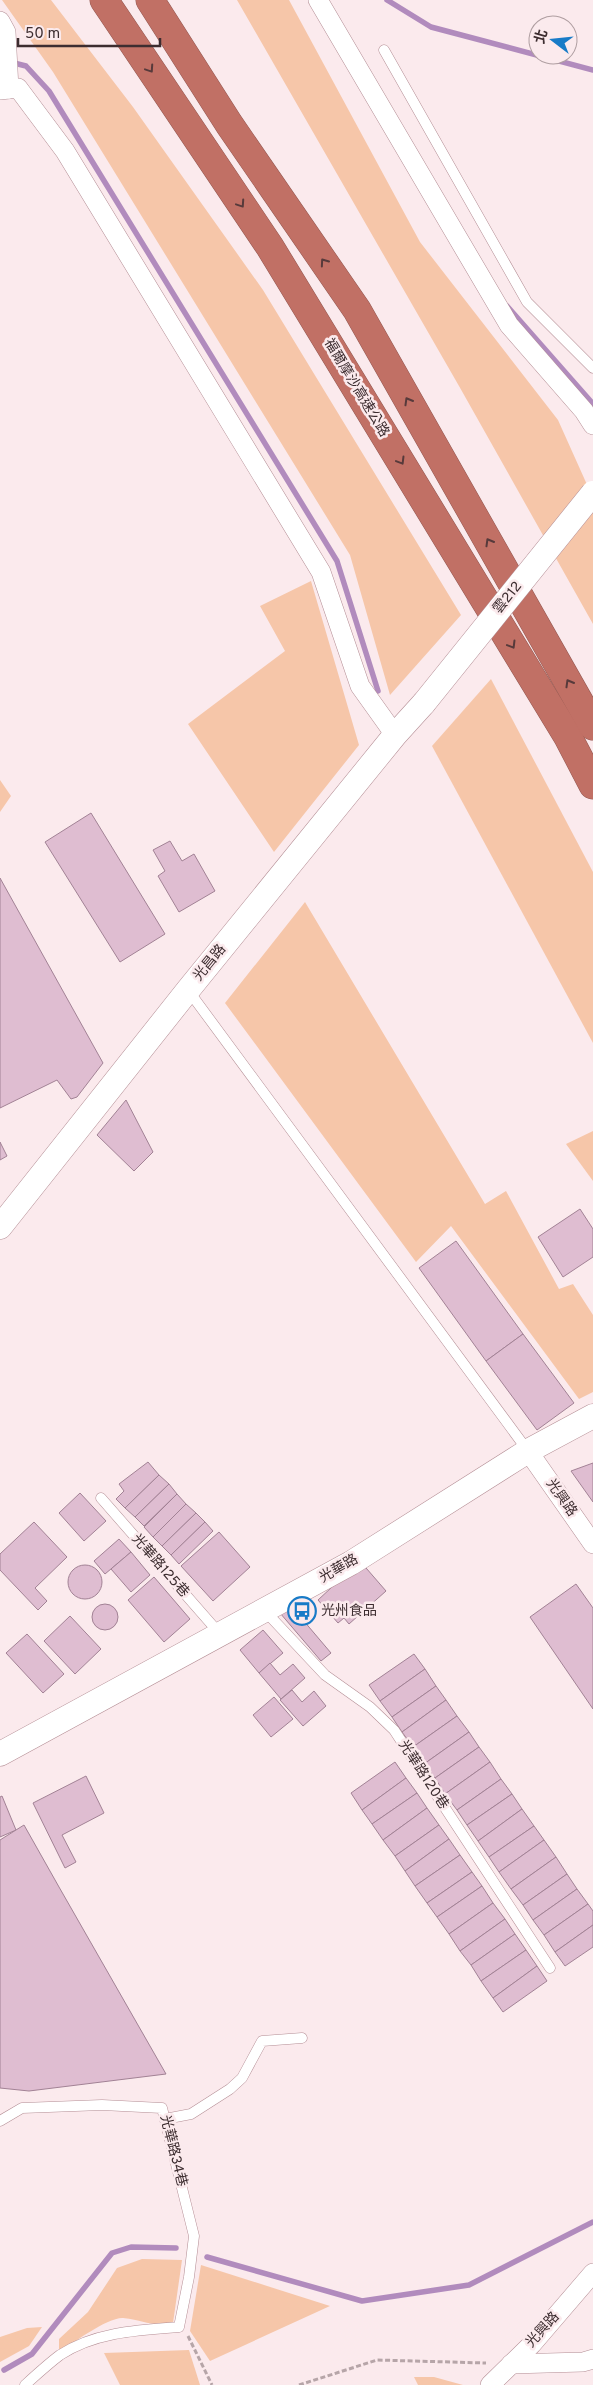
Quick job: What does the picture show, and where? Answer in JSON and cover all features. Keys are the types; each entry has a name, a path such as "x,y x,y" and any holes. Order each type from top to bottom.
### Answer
{"highway":[{"name":"福爾摩沙高速公路","path":"104,0 270,246 568,737 593,785"},
{"path":"150,0 229,124 357,310 593,726"},
{"path":"167,0 229,124"}],"street":[{"path":"318,0 509,325 584,411 593,426"},
{"path":"0,22 6,32 8,49 5,90 18,88 65,151 321,572 360,686 395,735"},
{"name":"雲212","path":"424,703 593,492"},
{"name":"光昌路","path":"0,1227 188,990 395,735 424,703"},
{"name":"光華路","path":"0,1754 351,1563 528,1451 593,1416"},
{"name":"光興路","path":"528,1451 593,1544"},
{"name":"光興路","path":"490,2385 532,2344 593,2273"},
{"path":"512,2364 583,2362 593,2359"}],"lane":[{"path":"384,50 528,302 593,368"},
{"path":"188,990 528,1451"},
{"name":"光華路125巷","path":"101,1498 220,1634"},
{"name":"光華路120巷","path":"264,1610 325,1675 370,1707 394,1730 550,1968"},
{"path":"165,2118 191,2114 230,2089 242,2078 262,2041 302,2038"},
{"name":"光華路34巷","path":"0,2121 22,2108 102,2105 162,2108 194,2236 179,2327"},
{"path":"24,2385 61,2355 93,2339 132,2331 179,2327"}],"path":[{"path":"179,2327 191,2339 212,2385"},
{"path":"299,2385 377,2360 512,2364"}],"shaded area":[{"path":"2,0 51,0 133,107 263,290 461,615 390,695 350,555 53,72"},
{"path":"237,0 289,0 420,242 558,420 593,498 593,624 459,386"},
{"path":"311,581 359,745 274,852 188,724 285,651 260,606"},
{"path":"491,679 593,872 593,1043 432,746"},
{"path":"0,780 11,796 0,812"},
{"path":"305,902 485,1204 506,1191 559,1289 573,1284 593,1315 593,1392 579,1399 451,1226 416,1262 225,1003"},
{"path":"593,1131 593,1181 566,1144"},
{"path":"142,2259 182,2260 173,2323 158,2324 123,2318 116,2319 90,2332 59,2353 59,2339 88,2312 117,2268"},
{"path":"201,2265 330,2306 210,2361 190,2331"},
{"path":"42,2327 29,2346 0,2362 0,2337 27,2328"},
{"path":"189,2350 200,2385 120,2385 104,2353"},
{"path":"414,2377 434,2377 463,2385 418,2385"}],"building":[{"path":"91,813 165,934 120,962 45,842"},
{"path":"170,841 182,861 194,854 215,891 179,912 158,876 165,871 153,850"},
{"path":"0,878 103,1063 77,1097 71,1099 57,1080 0,1108"},
{"path":"126,1100 153,1152 134,1171 97,1135"},
{"path":"0,1142 7,1156 0,1160"},
{"path":"580,1209 593,1229 593,1257 563,1277 538,1237"},
{"path":"456,1241 523,1334 486,1361 419,1268"},
{"path":"523,1334 574,1403 537,1430 486,1361"},
{"path":"148,1462 159,1475 125,1508 116,1499 124,1491 119,1484"},
{"path":"593,1463 593,1502 571,1471"},
{"path":"159,1475 169,1484 135,1517 125,1508"},
{"path":"169,1484 177,1494 144,1526 135,1517"},
{"path":"80,1493 106,1521 84,1541 59,1513"},
{"path":"177,1494 186,1504 153,1537 144,1527"},
{"path":"186,1504 196,1513 162,1546 153,1537"},
{"path":"196,1513 205,1522 171,1555 162,1546"},
{"path":"34,1522 67,1557 35,1588 47,1601 38,1610 0,1570 0,1554"},
{"path":"205,1522 213,1531 179,1564 171,1555"},
{"path":"219,1532 250,1567 213,1601 181,1566"},
{"path":"119,1539 131,1552 105,1574 94,1561"},
{"path":"131,1552 150,1575 131,1592 111,1569"},
{"path":"360,1561 386,1591 349,1624 344,1618 338,1623 318,1600"},
{"path":"85,1565 92,1566 97,1570 101,1575 101,1589 97,1594 92,1598 85,1599 78,1598 73,1594 69,1589 68,1582 69,1575 73,1570 78,1566"},
{"path":"154,1577 190,1619 164,1642 128,1600"},
{"path":"576,1584 593,1608 593,1709 530,1617"},
{"path":"105,1604 114,1608 118,1617 114,1626 105,1630 96,1626 92,1617 96,1608"},
{"path":"292,1607 331,1653 321,1661 280,1613"},
{"path":"70,1616 101,1649 75,1674 44,1641"},
{"path":"263,1630 283,1653 259,1673 240,1650"},
{"path":"27,1634 64,1674 43,1693 6,1653"},
{"path":"414,1654 425,1669 380,1701 369,1685"},
{"path":"270,1663 280,1675 293,1664 305,1678 281,1699 259,1673"},
{"path":"425,1669 436,1686 392,1717 380,1701"},
{"path":"436,1686 446,1700 402,1732 392,1717"},
{"path":"292,1690 302,1702 314,1691 326,1706 303,1726 280,1700"},
{"path":"274,1697 293,1719 271,1737 253,1715"},
{"path":"446,1700 457,1716 413,1747 402,1732"},
{"path":"457,1716 469,1732 424,1764 413,1747"},
{"path":"469,1732 479,1747 435,1778 424,1764"},
{"path":"479,1747 490,1762 445,1794 435,1778"},
{"path":"395,1762 406,1778 362,1810 351,1793"},
{"path":"490,1762 501,1779 457,1810 445,1794"},
{"path":"86,1776 104,1813 62,1835 76,1862 65,1868 33,1803"},
{"path":"406,1778 417,1793 372,1824 362,1810"},
{"path":"501,1779 512,1794 467,1825 457,1810"},
{"path":"417,1793 427,1808 383,1840 372,1824"},
{"path":"512,1794 522,1809 478,1841 467,1825"},
{"path":"2,1796 16,1830 0,1837 0,1797"},
{"path":"427,1808 439,1825 395,1856 383,1840"},
{"path":"522,1809 534,1826 489,1857 478,1841"},
{"path":"24,1825 166,2074 29,2091 0,2088 0,1840"},
{"path":"439,1825 449,1839 405,1871 395,1856"},
{"path":"534,1826 544,1840 499,1872 489,1857"},
{"path":"449,1839 460,1855 415,1886 405,1871"},
{"path":"544,1840 556,1857 511,1889 499,1872"},
{"path":"460,1855 472,1872 427,1903 415,1886"},
{"path":"556,1857 567,1874 523,1905 511,1889"},
{"path":"472,1872 482,1886 437,1917 427,1903"},
{"path":"567,1874 577,1889 533,1920 523,1905"},
{"path":"482,1886 493,1903 449,1934 437,1917"},
{"path":"577,1889 588,1904 544,1935 533,1920"},
{"path":"493,1903 505,1919 460,1951 449,1934"},
{"path":"588,1904 593,1911 593,1925 555,1952 544,1935"},
{"path":"505,1919 515,1934 471,1965 460,1951"},
{"path":"593,1925 593,1947 565,1966 555,1952"},
{"path":"515,1934 526,1950 481,1981 471,1965"},
{"path":"526,1950 537,1966 493,1998 481,1981"},
{"path":"537,1966 547,1981 503,2012 493,1998"}],"waterway":[{"path":"387,0 431,27 593,70"},
{"path":"10,62 26,66 49,91 337,561 378,691"},
{"path":"507,306 593,404"},
{"path":"207,2257 362,2301 469,2285 593,2222"},
{"path":"4,2370 32,2354 112,2253 131,2247 176,2248"}],"place":[{"name":"光州食品","path":"302,1611"}]}
